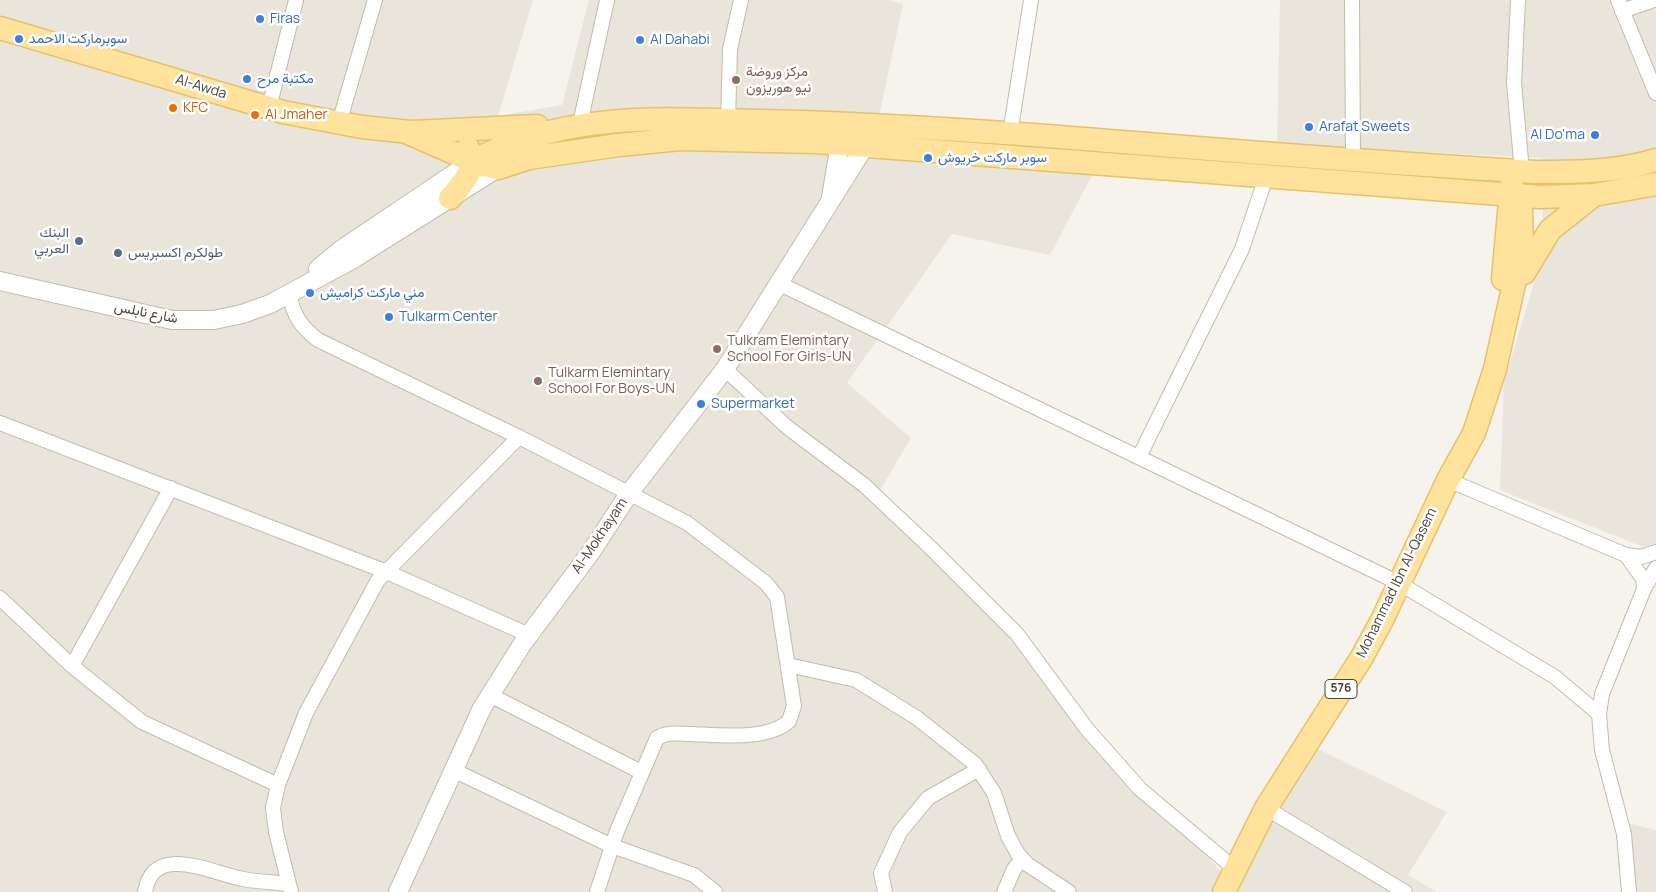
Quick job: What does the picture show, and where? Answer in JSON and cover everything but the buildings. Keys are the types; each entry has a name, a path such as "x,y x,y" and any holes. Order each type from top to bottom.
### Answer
{"main road":[{"name":"Al-Awda","path":"0,28 269,108 339,124 406,132"},
{"path":"406,132 663,119 851,124 1493,170 1516,188 1523,223 1522,248 1515,289 1495,369 1474,433 1448,480"},
{"path":"473,161 513,142 580,124"},
{"path":"406,132 437,133 467,146 473,161 468,177 450,198"},
{"path":"473,161 498,168 529,158 619,145 680,139 735,139 840,144 1452,192 1516,188 1594,195 1651,188"},
{"path":"1516,188 1549,172 1598,171 1639,166 1656,160"},
{"path":"1448,480 1482,368 1500,296 1507,226 1516,188"},
{"path":"1452,192 1486,207 1507,226"},
{"path":"1515,289 1550,230 1594,195"},
{"name":"Mohammad Ibn Al-Qasem","path":"1224,892 1266,808 1362,657 1448,480"}],"street":[{"path":"269,108 296,0"},
{"path":"339,124 375,0"},
{"path":"580,124 607,0"},
{"path":"728,121 730,49 741,0"},
{"path":"1010,134 1031,0"},
{"path":"1352,0 1353,160"},
{"path":"1516,188 1514,83 1518,0"},
{"path":"1654,0 1620,5 1656,93"},
{"path":"831,198 840,144 851,124 866,146"},
{"name":"Al-Mokhayam","path":"398,892 453,770 490,696 529,635 591,552 630,492 725,369 831,198 866,146"},
{"path":"289,294 342,249 473,161"},
{"path":"289,294 355,258 498,168"},
{"path":"1139,457 1242,249 1266,177"},
{"name":"شارع نابلس","path":"0,281 172,320 194,321 242,314 289,294"},
{"path":"778,283 1399,583 1555,677 1599,714"},
{"path":"289,294 294,314 299,323 318,340 630,492 687,524 772,590 780,606 794,706 789,721 783,726 742,735 663,734 653,743 612,846 597,892"},
{"path":"725,369 787,427 864,485 932,548 1017,634 1087,729 1140,789 1235,869"},
{"path":"0,423 373,566 383,576 529,635"},
{"path":"145,892 149,878 154,870 172,863 290,888 274,820 273,808 278,785 306,713 383,576 519,437"},
{"path":"1448,480 1626,555 1641,557 1656,552"},
{"path":"72,666 171,488"},
{"path":"1626,555 1643,579 1644,589"},
{"path":"1629,892 1624,834 1602,750 1599,714 1602,694 1644,589 1656,568"},
{"path":"0,598 72,666 142,722 278,785"},
{"path":"788,665 856,680 917,718 979,769 994,793 1012,846 1022,859 1065,891"},
{"path":"490,696 641,772"},
{"path":"885,892 881,873 900,832 928,798 979,769"},
{"path":"453,770 612,846 694,875 715,892"},
{"path":"1266,808 1405,892"},
{"path":"1004,892 1014,869 1022,859"}],"shaded area":[{"path":"0,0 533,0 498,116 562,105 589,0 889,0 903,4 878,121 1108,145 1050,255 952,234 847,383 911,438 876,497 964,582 1116,758 1221,871 1310,745 1447,812 1408,875 1437,892 0,892"},
{"path":"1280,0 1656,0 1656,542 1651,550 1500,490 1504,382 1543,253 1543,158 1277,145"},
{"path":"1619,821 1656,830 1656,892 1630,892"}],"place":[{"name":"Firas","path":"260,19"},
{"name":"سوبرماركت الاحمد","path":"19,39"},
{"name":"Al Dahabi","path":"640,40"},
{"name":"مكتبة مرح","path":"247,79"},
{"name":"مركز وروضة نيو هوريزون","path":"736,80"},
{"name":"KFC","path":"173,108"},
{"name":"Al Jmaher","path":"255,115"},
{"name":"Arafat Sweets","path":"1309,127"},
{"name":"Al Do'ma","path":"1595,135"},
{"name":"سوبر ماركت خريوش","path":"928,158"},
{"name":"البنك العربي","path":"79,241"},
{"name":"طولكرم اكسبريس","path":"118,253"},
{"name":"مني ماركت كراميش","path":"310,293"},
{"name":"Tulkarm Center","path":"389,317"},
{"name":"Tulkram Elemintary School For Girls-UN","path":"717,349"},
{"name":"Tulkarm Elemintary School For Boys-UN","path":"538,381"},
{"name":"Supermarket","path":"701,404"}]}
